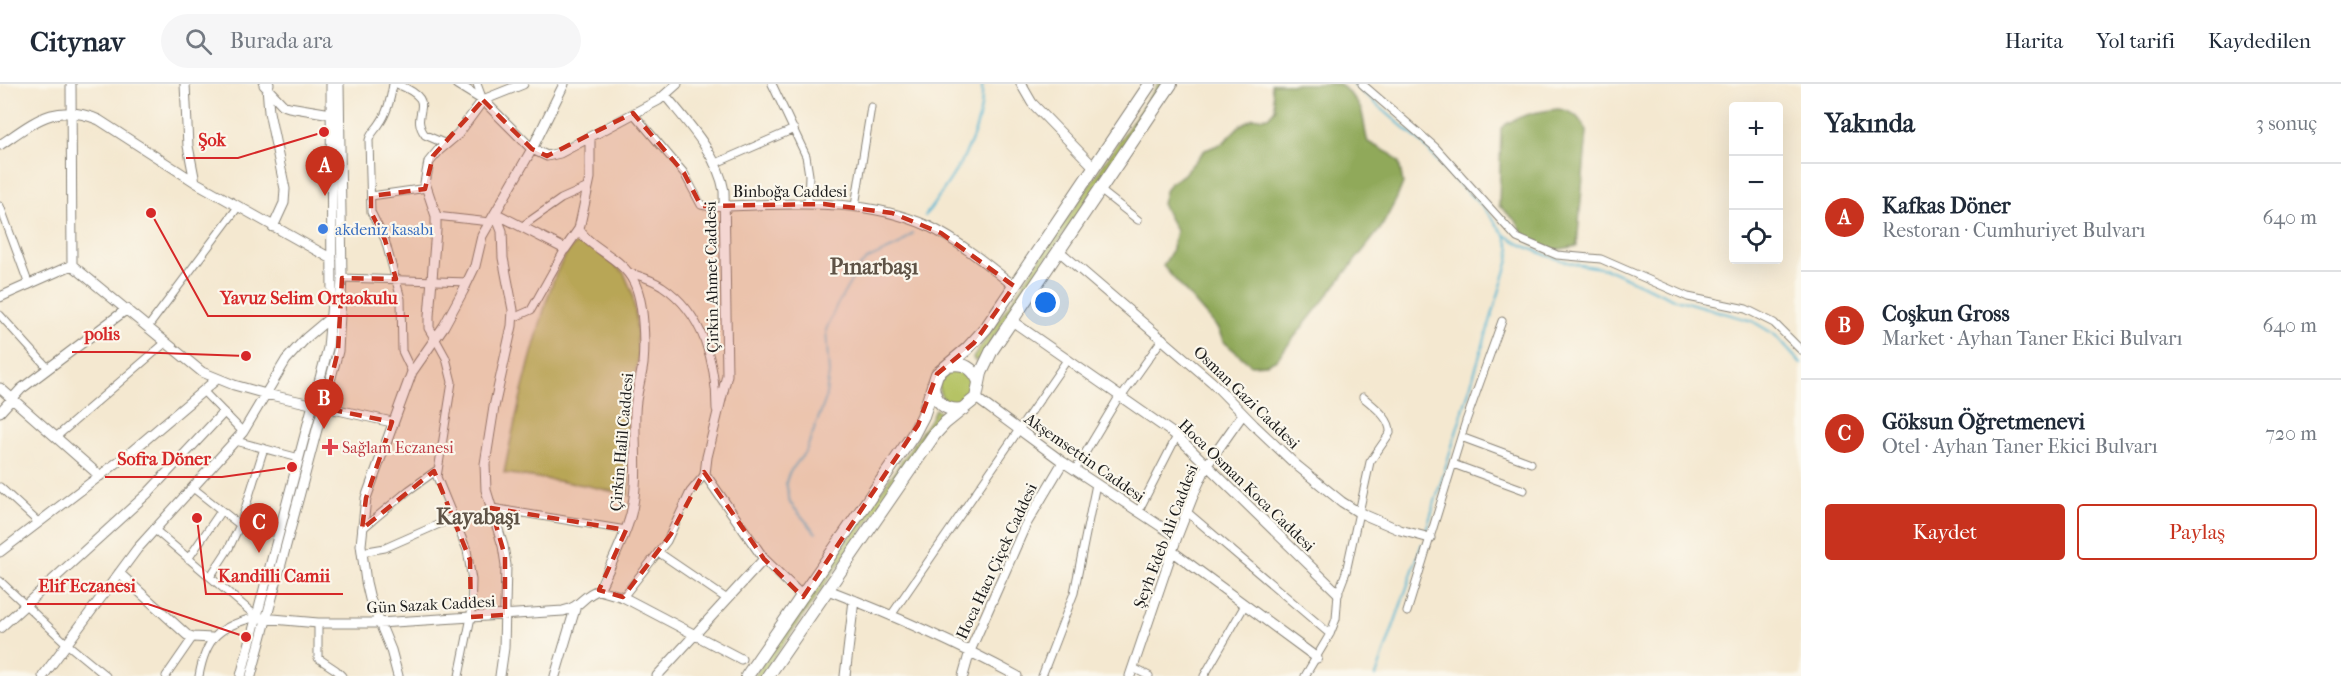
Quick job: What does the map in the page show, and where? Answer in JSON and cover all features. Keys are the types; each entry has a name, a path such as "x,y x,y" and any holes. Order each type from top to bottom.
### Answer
{"highway":[{"path":"747,676 913,435 923,416 940,370 949,365 980,336 1150,84"},
{"path":"768,676 934,435 976,398 987,359 1171,84"},
{"path":"949,365 965,366 975,373 979,382"},
{"path":"933,384 934,395 940,404 950,409 963,409"}],"street":[{"path":"71,84 72,265"},
{"path":"185,84 188,146 195,182"},
{"path":"251,676 299,458 326,358 331,317 331,84"},
{"path":"241,676 262,618 324,408 338,351 342,278 339,84"},
{"path":"412,372 402,351 402,309 396,279 386,240 371,212 370,134 380,124 387,110 395,84 416,93 421,100 420,126 425,135 446,144"},
{"path":"457,84 483,100 532,149 542,155 554,156 665,95 676,84"},
{"path":"477,84 483,100"},
{"path":"459,676 471,617 471,569 467,550 440,485 437,470 452,382 446,358 435,339 429,322 436,216 425,176 429,162 468,122 483,100 523,84"},
{"path":"398,676 391,650 368,591 362,552 366,498 412,372 435,339 468,282 475,266 482,236 532,149 564,84"},
{"path":"772,84 794,129 808,165 808,204"},
{"path":"1022,84 1032,103 1094,167"},
{"path":"1362,84 1436,148 1517,238 1557,255 1601,259 1688,297 1746,309 1774,323 1801,350"},
{"path":"266,85 283,105 331,114"},
{"path":"266,85 270,122 285,189 284,203 273,227"},
{"name":"Çirkin Ahmet Caddesi","path":"665,95 692,128 723,183 728,365 705,474"},
{"path":"855,206 871,107"},
{"path":"0,145 41,118 60,112 72,112 99,120 195,182 332,259"},
{"path":"633,113 684,173 701,205 725,206"},
{"path":"714,164 794,129"},
{"path":"513,318 531,310 565,249 579,229 591,169 590,137"},
{"path":"521,227 561,199 588,187"},
{"path":"371,196 427,188"},
{"path":"1100,190 1138,220"},
{"name":"Binboğa Caddesi","path":"725,206 808,204 855,206 892,213 927,225 959,244 1014,286"},
{"path":"0,206 29,285"},
{"path":"148,327 238,207"},
{"path":"436,216 492,218 521,227 565,249"},
{"path":"492,218 502,231 503,258 513,318 494,407 485,464 485,483 505,556 504,648 500,676"},
{"name":"Çirkin Halil Caddesi","path":"579,229 585,237 628,272 638,291 644,354 635,413 635,485 626,530 599,590"},
{"name":"Osman Gazi Caddesi","path":"1059,251 1163,338 1212,382 1295,464 1342,502 1358,512 1400,530 1430,538"},
{"path":"0,297 72,265"},
{"path":"72,265 190,364 217,379 266,394 392,422"},
{"path":"628,272 655,281 672,293 701,331 712,362 716,420"},
{"path":"342,278 468,282"},
{"path":"0,412 12,397 127,309"},
{"path":"0,315 48,368"},
{"path":"44,676 154,529 243,432 274,378 295,349 331,317"},
{"name":"Hoca Osman Koca Caddesi","path":"1012,321 1177,436 1338,593"},
{"path":"1407,612 1461,437 1502,321"},
{"path":"1076,470 1121,396 1163,338"},
{"path":"56,437 165,343"},
{"path":"892,614 1066,360"},
{"path":"0,552 100,476 217,379"},
{"path":"0,388 100,476"},
{"path":"203,391 243,432"},
{"path":"1305,676 1330,634 1338,608 1338,593 1346,572 1370,462 1388,438 1390,428 1385,419 1363,397"},
{"name":"Akşemsettin Caddesi","path":"976,398 1063,462 1177,537"},
{"path":"0,628 147,494 223,413"},
{"name":"Şeyh Edeb Ali Caddesi","path":"1132,672 1177,537 1207,465 1243,414"},
{"path":"1138,512 1177,436"},
{"path":"1461,437 1531,463"},
{"path":"236,441 299,458"},
{"path":"210,577 230,548 240,525 264,448"},
{"name":"Hoca Hacı Çiçek Caddesi","path":"963,676 970,651 1025,526 1063,462"},
{"path":"1453,464 1524,490"},
{"path":"362,529 437,470"},
{"path":"623,597 671,534 690,492 705,474 764,559 803,597"},
{"path":"1042,676 1074,593 1096,484"},
{"path":"0,487 38,522"},
{"path":"193,488 240,525"},
{"path":"492,508 626,530"},
{"path":"188,559 222,511"},
{"path":"1187,512 1330,634"},
{"path":"362,552 385,548 453,518"},
{"path":"154,529 262,618"},
{"path":"1172,551 1317,658"},
{"path":"658,552 726,599"},
{"path":"657,676 764,559"},
{"path":"119,573 187,635 193,638 212,638"},
{"path":"0,581 67,644 106,676"},
{"path":"555,676 575,609 588,595 599,590 623,597 741,659"},
{"path":"828,590 892,614 1017,676"},
{"path":"844,676 854,600"},
{"path":"1204,676 1245,605"},
{"name":"Gün Sazak Caddesi","path":"262,618 318,623 379,623 575,609"},
{"path":"200,676 203,660 212,638 234,623 262,618"},
{"path":"318,623 318,658 336,669 342,676"},
{"path":"166,676 193,638"},
{"path":"1132,672 1149,676"}],"highlighted area":[{"path":"483,100 532,149 547,156 633,113 684,173 701,206 824,204 892,213 941,233 1014,286 974,343 937,374 918,425 803,597 764,559 704,472 671,534 623,597 599,590 626,530 491,508 505,556 505,615 471,617 470,560 434,471 362,529 366,498 392,422 324,408 338,351 342,278 396,279 385,240 371,212 371,196 425,189 433,156"}],"green space":[{"path":"1158,84 1165,84 979,359 975,361 973,358"},
{"path":"1271,84 1340,84 1360,107 1368,142 1391,154 1399,162 1403,183 1381,228 1277,359 1267,364 1251,365 1223,341 1218,329 1163,266 1171,252 1176,231 1162,204 1165,191 1170,183 1183,175 1205,150 1223,143 1239,126 1253,118 1268,117 1275,109"},
{"path":"1558,109 1576,116 1587,131 1577,246 1550,251 1526,239 1517,222 1499,206 1501,128 1528,114"},
{"path":"575,244 593,247 624,273 632,292 638,360 628,409 628,495 584,485 504,473 525,379 549,293 562,260"},
{"path":"956,370 968,375 973,387 968,399 956,404 944,399 939,387 944,375"},
{"path":"935,409 943,415 761,676 754,676 930,420"}],"waterway":[{"path":"925,216 956,170 973,137 982,102 982,84"},
{"path":"1353,84 1424,145 1451,177 1484,208 1504,234 1548,256 1574,264 1607,269 1672,298 1752,321 1774,334 1801,364"},
{"path":"816,533 790,503 786,482 789,473 806,451 825,401 829,373 826,330 836,307 859,267 868,259 899,245 913,233"},
{"path":"1426,531 1509,260 1510,249 1505,235"},
{"path":"1376,676 1422,544"}],"place":[{"name":"Şok","path":"324,132"},
{"name":"Kafkas Döner","path":"325,196"},
{"name":"Yavuz Selim Ortaokulu","path":"151,213"},
{"name":"akdeniz kasabı","path":"323,229"},
{"name":"polis","path":"246,356"},
{"name":"Coşkun Gross","path":"324,429"},
{"name":"Sağlam Eczanesi","path":"330,447"},
{"name":"Sofra Döner","path":"292,467"},
{"name":"Kandilli Camii","path":"197,518"},
{"name":"Göksun Öğretmenevi","path":"259,553"},
{"name":"Elif Eczanesi","path":"246,637"}],"district":[{"name":"Pınarbaşı","path":"874,266"},
{"name":"Kayabaşı","path":"478,516"}]}
